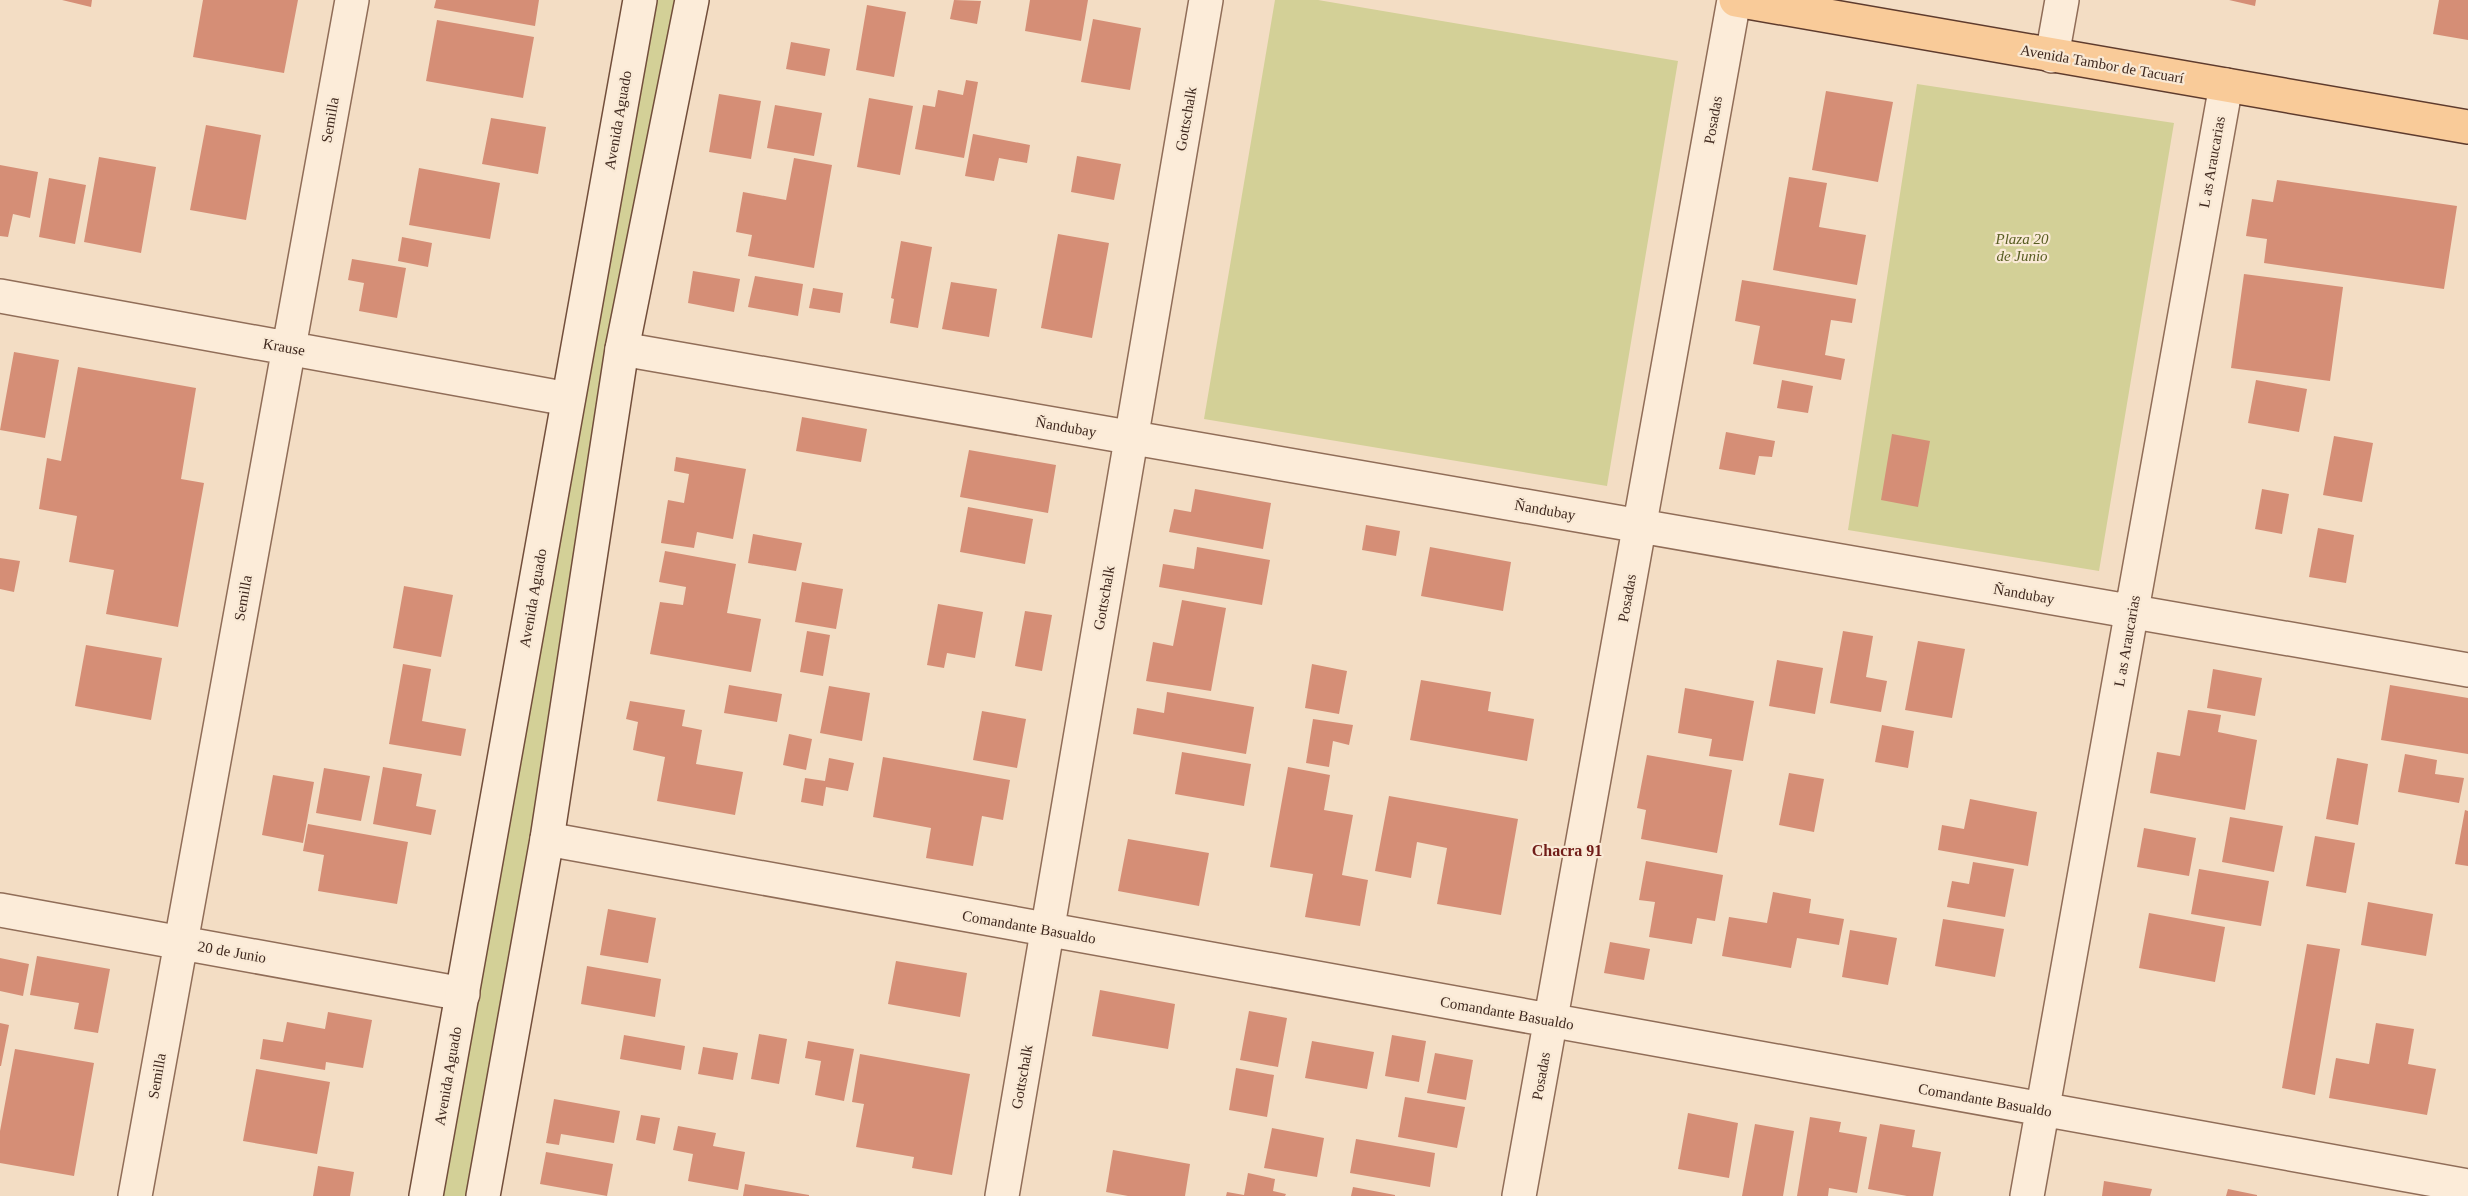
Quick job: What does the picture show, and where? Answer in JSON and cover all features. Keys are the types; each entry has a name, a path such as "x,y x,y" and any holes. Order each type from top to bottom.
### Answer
{"main road":[{"name":"Avenida Tambor de Tacuarí","path":"1735,0 2468,128"}],"street":[{"name":"Semilla","path":"135,1196 352,0"},
{"name":"Avenida Aguado","path":"426,1196 640,0"},
{"path":"483,1196 546,838 622,349 692,0"},
{"name":"Gottschalk","path":"1002,1196 1206,0"},
{"name":"Posadas","path":"1519,1196 1735,0"},
{"path":"2052,56 2062,0"},
{"name":"L as Araucarias","path":"2027,1196 2226,85"},
{"name":"Krause","path":"0,296 568,399"},
{"name":"Ñandubay","path":"622,349 2132,614 2468,670"},
{"name":"Comandante Basualdo","path":"546,838 2043,1111 2468,1186"},
{"name":"20 de Junio","path":"0,910 463,994"}],"green space":[{"path":"641,0 684,0 471,1196 430,1196"},
{"path":"1275,0 1318,0 1678,61 1607,486 1204,419"},
{"name":"Plaza 20 de Junio","path":"1917,84 2174,123 2099,571 1848,530"}],"building":[{"path":"62,0 92,0 91,7"},
{"path":"203,0 298,0 284,73 193,57"},
{"path":"436,0 539,0 535,26 434,8"},
{"path":"954,0 981,1 977,24 950,19"},
{"path":"1030,0 1088,0 1081,41 1025,31"},
{"path":"2229,0 2256,0 2255,6"},
{"path":"2439,0 2468,0 2468,40 2433,34"},
{"path":"867,5 906,12 894,77 856,70"},
{"path":"1093,19 1141,28 1130,90 1081,82"},
{"path":"437,20 534,37 523,98 426,81"},
{"path":"791,42 830,49 825,76 786,69"},
{"path":"966,80 978,82 964,158 915,149 923,105 935,107 938,90 963,95"},
{"path":"1826,91 1893,102 1878,182 1812,170"},
{"path":"719,94 761,101 751,159 709,152"},
{"path":"869,98 913,106 900,175 857,167"},
{"path":"775,105 822,113 814,156 767,148"},
{"path":"491,118 546,127 538,174 482,164"},
{"path":"206,125 261,135 246,220 190,210"},
{"path":"973,134 1030,145 1027,163 999,158 994,181 965,176"},
{"path":"1077,156 1121,164 1114,200 1071,192"},
{"path":"99,157 156,167 141,253 84,242"},
{"path":"794,158 832,165 814,268 748,256 752,235 736,232 743,192 786,200"},
{"path":"0,165 38,172 30,218 13,214 8,237 0,236"},
{"path":"419,168 500,183 490,239 409,225"},
{"path":"1789,177 1827,183 1819,227 1866,235 1857,285 1773,270"},
{"path":"49,178 86,185 75,244 39,237"},
{"path":"2277,180 2457,206 2444,289 2264,263 2267,239 2246,236 2252,199 2273,202"},
{"path":"1058,234 1109,243 1092,338 1041,328"},
{"path":"402,237 432,243 428,267 398,261"},
{"path":"901,241 932,247 918,328 890,323 894,299 891,298"},
{"path":"352,259 406,268 397,318 359,311 364,283 348,280"},
{"path":"693,271 740,279 734,312 688,303"},
{"path":"2244,274 2343,287 2330,381 2231,368"},
{"path":"755,276 803,284 798,316 748,307"},
{"path":"1742,280 1856,299 1852,323 1831,320 1825,355 1845,359 1841,380 1753,364 1760,326 1735,321"},
{"path":"951,282 997,289 989,337 942,329"},
{"path":"813,288 843,293 840,313 809,308"},
{"path":"14,352 59,360 45,438 0,430"},
{"path":"78,367 196,388 181,479 204,483 178,627 106,614 114,570 69,562 77,516 39,509 47,458 61,461"},
{"path":"1782,380 1813,386 1808,413 1777,408"},
{"path":"2256,380 2307,389 2299,432 2248,423"},
{"path":"802,417 867,429 861,462 796,451"},
{"path":"1726,432 1775,441 1772,457 1759,456 1755,475 1719,469"},
{"path":"1892,434 1930,441 1918,507 1881,500"},
{"path":"2334,436 2373,443 2362,502 2323,495"},
{"path":"969,450 1056,465 1048,513 960,497"},
{"path":"676,457 746,469 733,539 697,532 694,548 661,543 668,500 684,503 689,474 674,471"},
{"path":"1195,489 1271,503 1263,549 1169,532 1174,509 1191,512"},
{"path":"2262,489 2289,494 2282,534 2255,529"},
{"path":"968,507 1033,519 1025,564 960,552"},
{"path":"1366,525 1400,531 1396,556 1362,550"},
{"path":"2318,528 2354,535 2346,583 2309,577"},
{"path":"753,534 802,543 796,571 748,563"},
{"path":"1197,547 1270,560 1262,605 1159,587 1163,564 1194,569"},
{"path":"1430,547 1511,562 1503,611 1421,596"},
{"path":"665,551 736,564 727,613 761,619 751,672 650,654 660,602 683,605 686,587 659,582"},
{"path":"0,558 20,561 14,592 0,589"},
{"path":"802,582 843,589 836,629 795,622"},
{"path":"404,586 453,595 441,657 393,648"},
{"path":"1182,600 1226,608 1211,691 1146,681 1153,642 1173,646"},
{"path":"938,604 983,612 975,658 947,653 944,668 927,665"},
{"path":"1025,611 1052,615 1042,671 1015,666"},
{"path":"807,631 830,635 823,676 800,672"},
{"path":"1843,631 1873,636 1866,677 1887,681 1881,712 1830,703"},
{"path":"1918,641 1965,649 1952,718 1905,710"},
{"path":"86,645 162,658 151,720 75,706"},
{"path":"1777,660 1823,668 1815,714 1769,706"},
{"path":"403,664 431,669 422,721 466,729 461,756 389,744"},
{"path":"1312,664 1347,671 1339,714 1305,708"},
{"path":"2213,669 2262,678 2255,716 2207,708"},
{"path":"1421,680 1491,692 1488,711 1534,719 1527,761 1410,740"},
{"path":"729,685 782,694 777,722 724,713"},
{"path":"2390,685 2468,698 2468,754 2381,740"},
{"path":"829,686 870,693 862,741 820,733"},
{"path":"1685,688 1754,701 1743,761 1709,756 1712,739 1678,733"},
{"path":"1167,692 1254,707 1246,754 1133,734 1137,708 1164,713"},
{"path":"630,701 685,710 682,726 702,730 696,764 743,772 735,815 657,801 665,757 633,750 638,722 626,719"},
{"path":"2188,710 2221,715 2218,732 2257,740 2245,810 2150,793 2157,752 2180,756"},
{"path":"982,711 1026,719 1017,768 973,760"},
{"path":"1313,719 1353,725 1349,745 1333,741 1329,767 1306,763"},
{"path":"1882,725 1914,731 1908,768 1875,762"},
{"path":"789,734 812,739 806,770 783,765"},
{"path":"1182,752 1251,764 1244,806 1175,794"},
{"path":"2405,754 2437,760 2435,774 2464,778 2459,803 2398,792"},
{"path":"1647,755 1732,770 1717,853 1641,839 1646,810 1637,808"},
{"path":"883,757 1010,780 1003,820 982,816 973,866 926,858 931,828 873,817"},
{"path":"829,758 854,763 848,791 826,787 823,806 801,802 805,778 825,781"},
{"path":"2337,758 2368,764 2358,825 2326,819"},
{"path":"383,767 422,774 416,806 436,810 431,835 373,824"},
{"path":"1288,767 1330,775 1324,810 1353,815 1342,875 1368,880 1360,926 1305,917 1313,874 1270,867"},
{"path":"324,768 370,776 361,821 316,813"},
{"path":"1789,773 1824,779 1814,832 1779,825"},
{"path":"273,775 314,782 303,843 262,835"},
{"path":"1389,796 1518,819 1501,915 1437,904 1447,848 1417,842 1411,878 1375,871"},
{"path":"1970,799 2037,812 2028,866 1938,850 1942,825 1964,829"},
{"path":"2465,810 2468,811 2468,866 2455,864"},
{"path":"2230,817 2283,826 2274,872 2222,862"},
{"path":"308,824 408,842 397,904 318,891 324,855 303,851"},
{"path":"2144,828 2196,838 2189,876 2137,867"},
{"path":"2315,836 2355,843 2346,893 2306,886"},
{"path":"1128,839 1209,853 1199,906 1118,891"},
{"path":"1646,861 1723,875 1715,921 1697,918 1692,944 1649,937 1655,902 1639,900"},
{"path":"1973,862 2014,869 2005,917 1947,907 1952,881 1969,884"},
{"path":"2199,869 2269,881 2261,926 2191,914"},
{"path":"1773,892 1811,899 1809,913 1844,919 1839,945 1797,938 1791,968 1722,956 1729,917 1767,923"},
{"path":"2368,902 2433,914 2426,956 2361,945"},
{"path":"608,909 656,918 648,963 600,955"},
{"path":"2149,913 2225,927 2215,982 2139,968"},
{"path":"1943,919 2004,929 1995,977 1935,966"},
{"path":"1850,930 1897,938 1888,985 1842,977"},
{"path":"1610,942 1650,949 1644,980 1604,973"},
{"path":"2307,944 2340,949 2315,1095 2282,1088"},
{"path":"37,956 110,969 98,1033 74,1029 79,1003 30,995"},
{"path":"0,958 29,964 23,996 0,991"},
{"path":"896,961 967,973 960,1017 888,1004"},
{"path":"587,966 661,979 655,1017 581,1004"},
{"path":"1100,990 1175,1004 1168,1049 1092,1036"},
{"path":"1249,1011 1287,1018 1278,1067 1240,1060"},
{"path":"328,1012 372,1020 363,1068 326,1062 325,1070 260,1059 263,1039 283,1042 287,1022 325,1029"},
{"path":"0,1023 9,1025 1,1066 0,1066"},
{"path":"2376,1023 2414,1029 2408,1064 2436,1069 2427,1115 2329,1098 2336,1058 2369,1064"},
{"path":"759,1034 787,1039 779,1084 751,1079"},
{"path":"624,1035 685,1046 681,1070 620,1059"},
{"path":"1392,1035 1426,1041 1419,1082 1385,1076"},
{"path":"808,1041 854,1049 844,1101 815,1095 821,1061 805,1058"},
{"path":"1312,1041 1374,1052 1367,1089 1305,1078"},
{"path":"703,1047 738,1053 733,1080 698,1074"},
{"path":"15,1049 94,1063 74,1176 0,1163 0,1131"},
{"path":"1435,1053 1473,1060 1466,1100 1427,1093"},
{"path":"860,1054 970,1074 952,1175 912,1168 914,1157 856,1147 864,1104 852,1102"},
{"path":"1236,1068 1274,1075 1267,1117 1229,1110"},
{"path":"256,1069 330,1082 317,1154 243,1141"},
{"path":"1405,1097 1465,1107 1457,1148 1398,1137"},
{"path":"554,1099 620,1111 614,1143 561,1134 559,1145 546,1143"},
{"path":"1688,1113 1738,1123 1729,1178 1678,1169"},
{"path":"641,1115 660,1118 655,1144 636,1140"},
{"path":"1810,1117 1841,1122 1839,1132 1867,1137 1857,1193 1829,1188 1828,1196 1797,1196"},
{"path":"1755,1124 1794,1131 1783,1196 1742,1196"},
{"path":"1880,1124 1915,1130 1912,1147 1941,1152 1933,1196 1907,1196 1868,1189"},
{"path":"678,1126 716,1133 713,1146 745,1152 738,1190 688,1181 693,1154 673,1150"},
{"path":"1272,1128 1324,1138 1317,1177 1264,1168"},
{"path":"1356,1139 1435,1153 1430,1187 1350,1173"},
{"path":"1113,1150 1190,1164 1185,1196 1128,1196 1106,1192"},
{"path":"546,1152 613,1164 607,1196 540,1184"},
{"path":"318,1166 354,1172 350,1196 313,1196"},
{"path":"1248,1173 1275,1179 1273,1191 1286,1194 1285,1196 1226,1196 1227,1192 1244,1195"},
{"path":"2104,1181 2152,1189 2150,1196 2102,1196"},
{"path":"745,1184 809,1195 809,1196 743,1196"},
{"path":"1353,1187 1395,1195 1395,1196 1351,1196"},
{"path":"2228,1189 2257,1195 2257,1196 2226,1196"}],"district":[{"name":"Chacra 91","path":"1567,850"}]}
